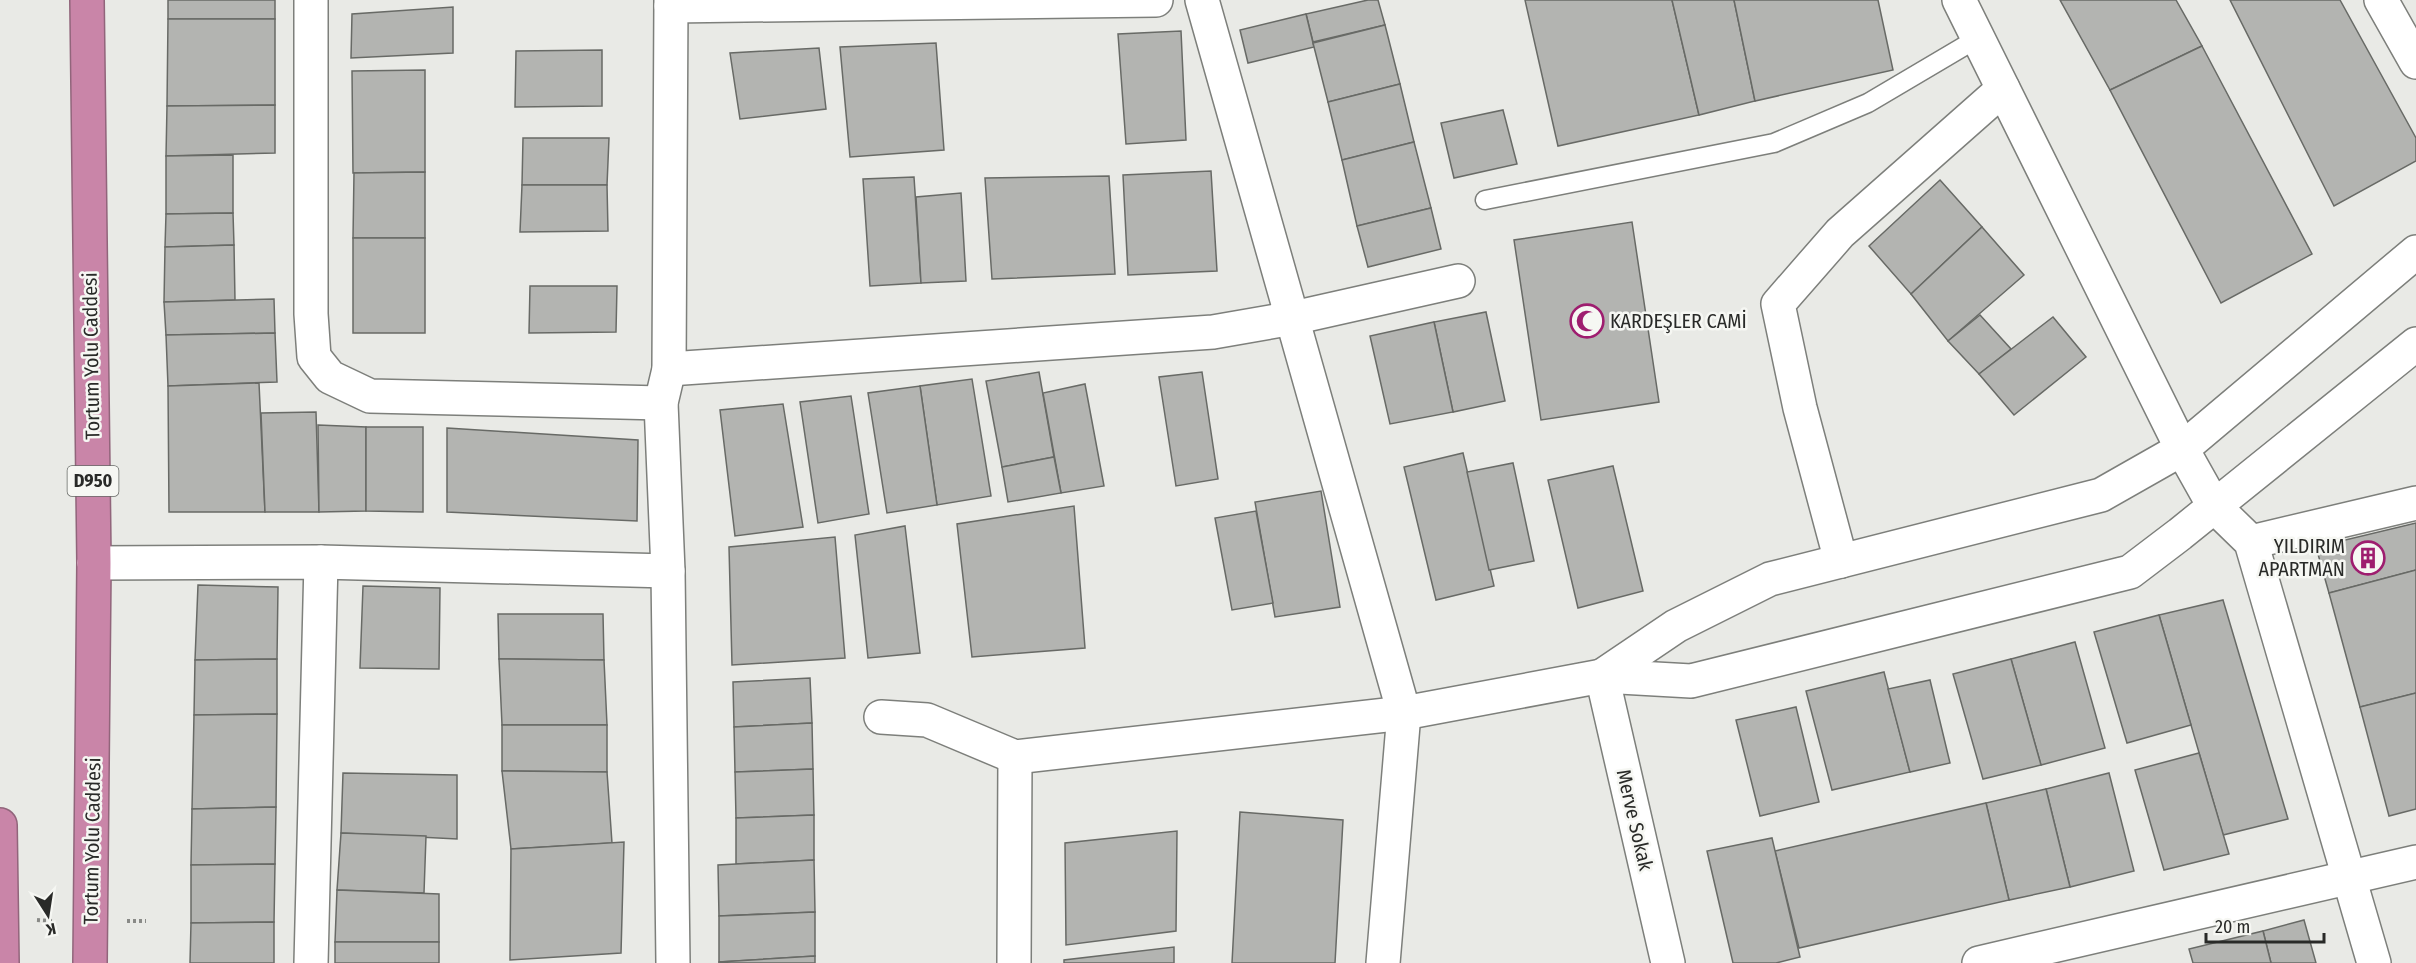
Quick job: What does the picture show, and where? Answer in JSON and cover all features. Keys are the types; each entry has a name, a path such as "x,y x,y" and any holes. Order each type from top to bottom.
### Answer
{"highway":[{"name":"Tortum Yolu Caddesi","path":"87,0 94,563 90,963"},
{"path":"0,825 2,963"}],"street":[{"path":"311,0 311,314 314,357 330,377 370,396 661,403"},
{"path":"673,963 668,571 661,403 669,369 671,3 1156,0"},
{"path":"1202,0 1404,713 1383,963"},
{"path":"1959,0 2182,449 2214,506 2251,542 2374,963"},
{"path":"2381,0 2416,62"},
{"path":"1841,561 1800,408 1778,304 1840,233 2003,89"},
{"path":"1602,676 1676,626 1770,579 2102,495 2182,449 2416,252"},
{"path":"669,369 1213,332 1293,318 1458,282"},
{"path":"882,717 927,720 1015,757 1404,713 1602,676 1691,681 2130,572 2416,344"},
{"path":"2251,542 2416,503"},
{"path":"311,963 321,562"},
{"path":"94,563 321,562 668,571"},
{"name":"Merve Sokak","path":"1602,676 1668,963"},
{"path":"1014,963 1015,757"},
{"path":"1979,963 2416,862"}],"lane":[{"path":"1485,200 1774,143 1868,103 1978,38"}],"building":[{"path":"168,0 275,0 275,19 168,19"},
{"path":"1368,0 1378,0 1385,25 1313,42 1306,14"},
{"path":"1525,0 1672,0 1699,115 1558,146"},
{"path":"1672,0 1734,0 1755,101 1699,115"},
{"path":"1734,0 1878,0 1893,70 1755,101"},
{"path":"2060,0 2176,0 2202,46 2110,90"},
{"path":"2230,0 2340,0 2416,138 2416,161 2334,206"},
{"path":"453,7 453,53 351,58 352,14"},
{"path":"1306,14 1314,47 1248,63 1240,30"},
{"path":"168,19 275,19 275,105 167,106"},
{"path":"1385,25 1400,84 1328,102 1313,43"},
{"path":"1181,31 1186,140 1126,144 1118,34"},
{"path":"936,43 944,150 850,157 840,47"},
{"path":"2202,46 2312,254 2221,303 2110,90"},
{"path":"819,48 826,109 740,119 730,53"},
{"path":"602,50 602,106 515,107 516,51"},
{"path":"425,70 425,172 353,173 352,71"},
{"path":"1400,84 1414,142 1342,160 1328,102"},
{"path":"275,105 275,153 166,156 167,106"},
{"path":"1503,110 1517,164 1454,178 1441,123"},
{"path":"523,138 609,138 607,185 522,185"},
{"path":"1414,142 1431,208 1357,226 1342,160"},
{"path":"233,155 233,213 166,214 166,156"},
{"path":"1211,171 1217,271 1128,275 1123,175"},
{"path":"425,172 425,238 353,238 354,173"},
{"path":"1109,176 1115,274 992,279 985,178"},
{"path":"914,177 921,283 870,286 863,179"},
{"path":"1940,180 1982,227 1911,294 1869,246"},
{"path":"522,185 607,185 608,231 520,232"},
{"path":"961,193 966,281 921,283 916,197"},
{"path":"1431,208 1441,249 1368,267 1357,226"},
{"path":"233,213 234,245 165,247 166,214"},
{"name":"KARDEŞLER CAMİ","path":"1632,222 1659,402 1541,420 1514,240"},
{"path":"1982,227 2024,275 1948,341 1911,294"},
{"path":"353,238 425,238 425,333 353,333"},
{"path":"234,245 235,300 164,302 165,247"},
{"path":"530,286 617,286 616,332 529,333"},
{"path":"274,299 275,333 166,335 164,302"},
{"path":"1486,312 1505,401 1453,412 1434,322"},
{"path":"1980,315 2011,349 1979,374 1948,341"},
{"path":"2053,317 2086,357 2014,415 1979,374"},
{"path":"1434,322 1453,412 1390,424 1370,336"},
{"path":"275,333 277,382 168,386 166,335"},
{"path":"1039,372 1054,457 1002,467 986,381"},
{"path":"1202,372 1218,479 1176,486 1159,377"},
{"path":"972,379 991,496 937,505 920,386"},
{"path":"259,383 265,512 169,512 168,386"},
{"path":"1085,384 1104,486 1061,493 1043,393"},
{"path":"920,386 937,505 887,513 868,393"},
{"path":"851,396 869,514 818,523 800,402"},
{"path":"783,404 803,527 735,536 720,410"},
{"path":"316,412 319,512 265,512 261,413"},
{"path":"318,425 366,427 366,511 319,512"},
{"path":"366,427 423,427 423,512 366,511"},
{"path":"447,428 638,440 637,521 447,512"},
{"path":"1463,453 1494,586 1436,600 1404,467"},
{"path":"1054,457 1061,493 1008,502 1002,467"},
{"path":"1513,463 1534,561 1489,570 1467,472"},
{"path":"1613,466 1643,591 1578,608 1548,480"},
{"path":"1321,491 1340,607 1275,617 1255,502"},
{"path":"1074,506 1085,648 972,657 957,524"},
{"path":"1256,511 1273,603 1232,610 1215,518"},
{"name":"YILDIRIM APARTMAN","path":"2416,523 2416,570 2329,593 2316,547"},
{"path":"905,526 920,653 868,658 855,535"},
{"path":"835,537 845,658 732,665 729,547"},
{"path":"2416,570 2416,693 2360,707 2329,593"},
{"path":"198,585 278,587 277,659 195,660"},
{"path":"363,586 440,588 439,669 360,668"},
{"path":"2223,600 2288,819 2223,835 2159,615"},
{"path":"498,614 603,614 604,660 499,659"},
{"path":"2159,615 2191,725 2127,743 2094,632"},
{"path":"2075,642 2105,748 2041,765 2011,659"},
{"path":"277,659 277,714 194,715 195,660"},
{"path":"499,659 604,660 607,725 502,725"},
{"path":"2011,659 2041,765 1983,779 1953,674"},
{"path":"1884,672 1910,772 1832,790 1806,691"},
{"path":"810,678 812,723 734,727 733,682"},
{"path":"1930,680 1950,763 1910,772 1888,689"},
{"path":"2416,693 2416,809 2389,816 2360,707"},
{"path":"1796,707 1819,802 1760,816 1736,720"},
{"path":"277,714 276,807 192,809 194,715"},
{"path":"812,723 813,769 735,772 734,727"},
{"path":"502,725 607,725 607,772 502,771"},
{"path":"2199,753 2229,854 2164,870 2135,770"},
{"path":"813,769 814,815 736,818 735,772"},
{"path":"502,771 607,772 612,843 511,849"},
{"path":"343,773 457,775 457,839 341,833"},
{"path":"2109,773 2134,871 2070,887 2046,789"},
{"path":"2046,789 2070,887 2009,900 1986,803"},
{"path":"1986,803 2009,900 1799,948 1775,851"},
{"path":"276,807 275,864 191,865 192,809"},
{"path":"1240,812 1343,820 1335,963 1232,963"},
{"path":"814,815 814,860 736,864 736,818"},
{"path":"1177,831 1176,931 1066,945 1065,843"},
{"path":"341,833 426,836 424,893 337,890"},
{"path":"1772,838 1800,957 1776,963 1733,963 1707,851"},
{"path":"624,842 621,953 510,960 511,849"},
{"path":"814,860 815,912 719,916 718,865"},
{"path":"275,864 274,922 191,923 191,865"},
{"path":"337,890 439,894 439,942 335,942"},
{"path":"815,912 815,956 719,962 719,916"},
{"path":"2304,920 2316,963 2271,963 2263,931"},
{"path":"274,922 274,963 190,963 191,923"},
{"path":"2263,931 2271,963 2193,963 2189,949"},
{"path":"335,942 439,942 439,963 335,963"},
{"path":"1174,947 1174,963 1064,963 1064,960"},
{"path":"815,956 815,963 719,963 719,962"}],"place":[{"name":"KARDEŞLER CAMİ","path":"1587,321"},
{"name":"YILDIRIM APARTMAN","path":"2368,558"}]}
